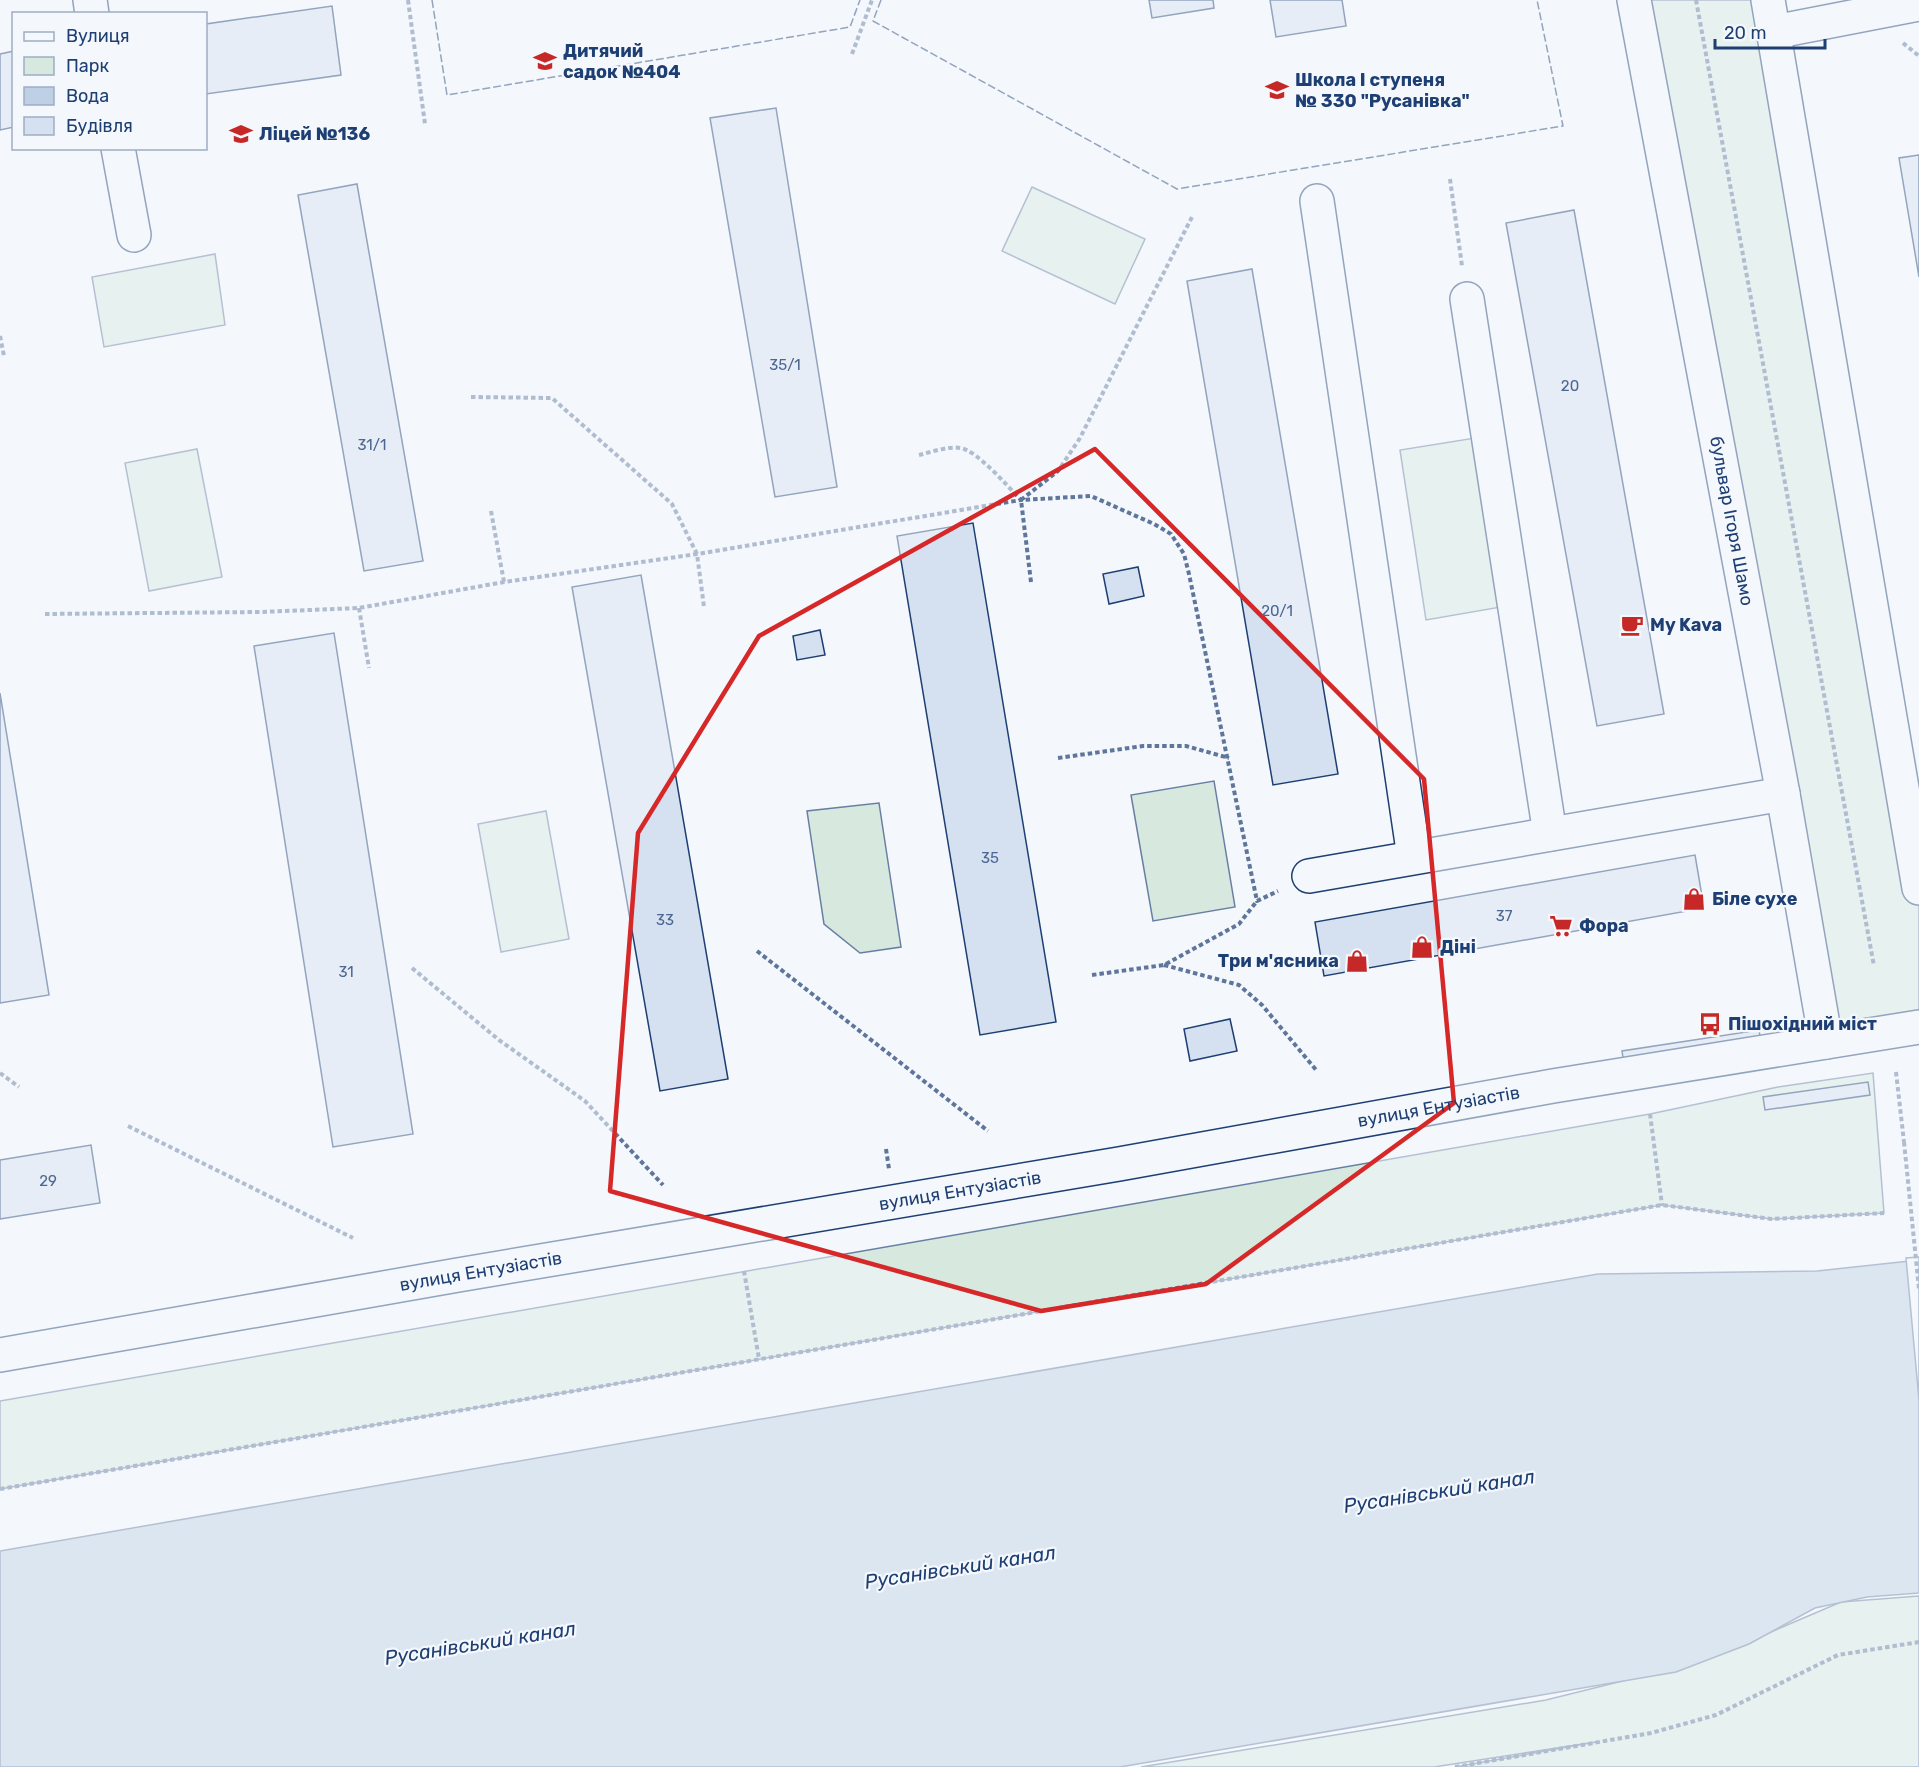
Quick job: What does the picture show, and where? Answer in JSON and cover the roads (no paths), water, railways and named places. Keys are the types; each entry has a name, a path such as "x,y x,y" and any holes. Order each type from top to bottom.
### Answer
{"street":[{"name":"бульвар Ігоря Шамо","path":"1634,0 1784,794 1826,1042"},
{"path":"1768,0 1906,729 1919,888"},
{"path":"1774,32 1919,4"},
{"path":"118,150 134,235"},
{"path":"1317,201 1414,857"},
{"path":"1467,300 1550,834"},
{"path":"1309,876 1784,794"},
{"name":"вулиця Ентузіастів","path":"0,1355 446,1276 1119,1164 1553,1086 1919,1027"}],"water":[{"name":"Русанівський канал","path":"1919,1260 1919,1593 1867,1597 1815,1608 1749,1644 1676,1672 1120,1767 0,1767 0,1551 1598,1274 1817,1271"}],"place":[{"name":"Дитячий садок №404","path":"545,61"},
{"name":"Школа І ступеня № 330 \"Русанівка\"","path":"1277,90"},
{"name":"Ліцей №136","path":"241,134"},
{"name":"My Kava","path":"1632,625"},
{"name":"Біле сухе","path":"1694,899"},
{"name":"Фора","path":"1561,926"},
{"name":"Діні","path":"1422,947"},
{"name":"Три м'ясника","path":"1357,961"},
{"name":"Пішохідний міст","path":"1710,1024"}]}
